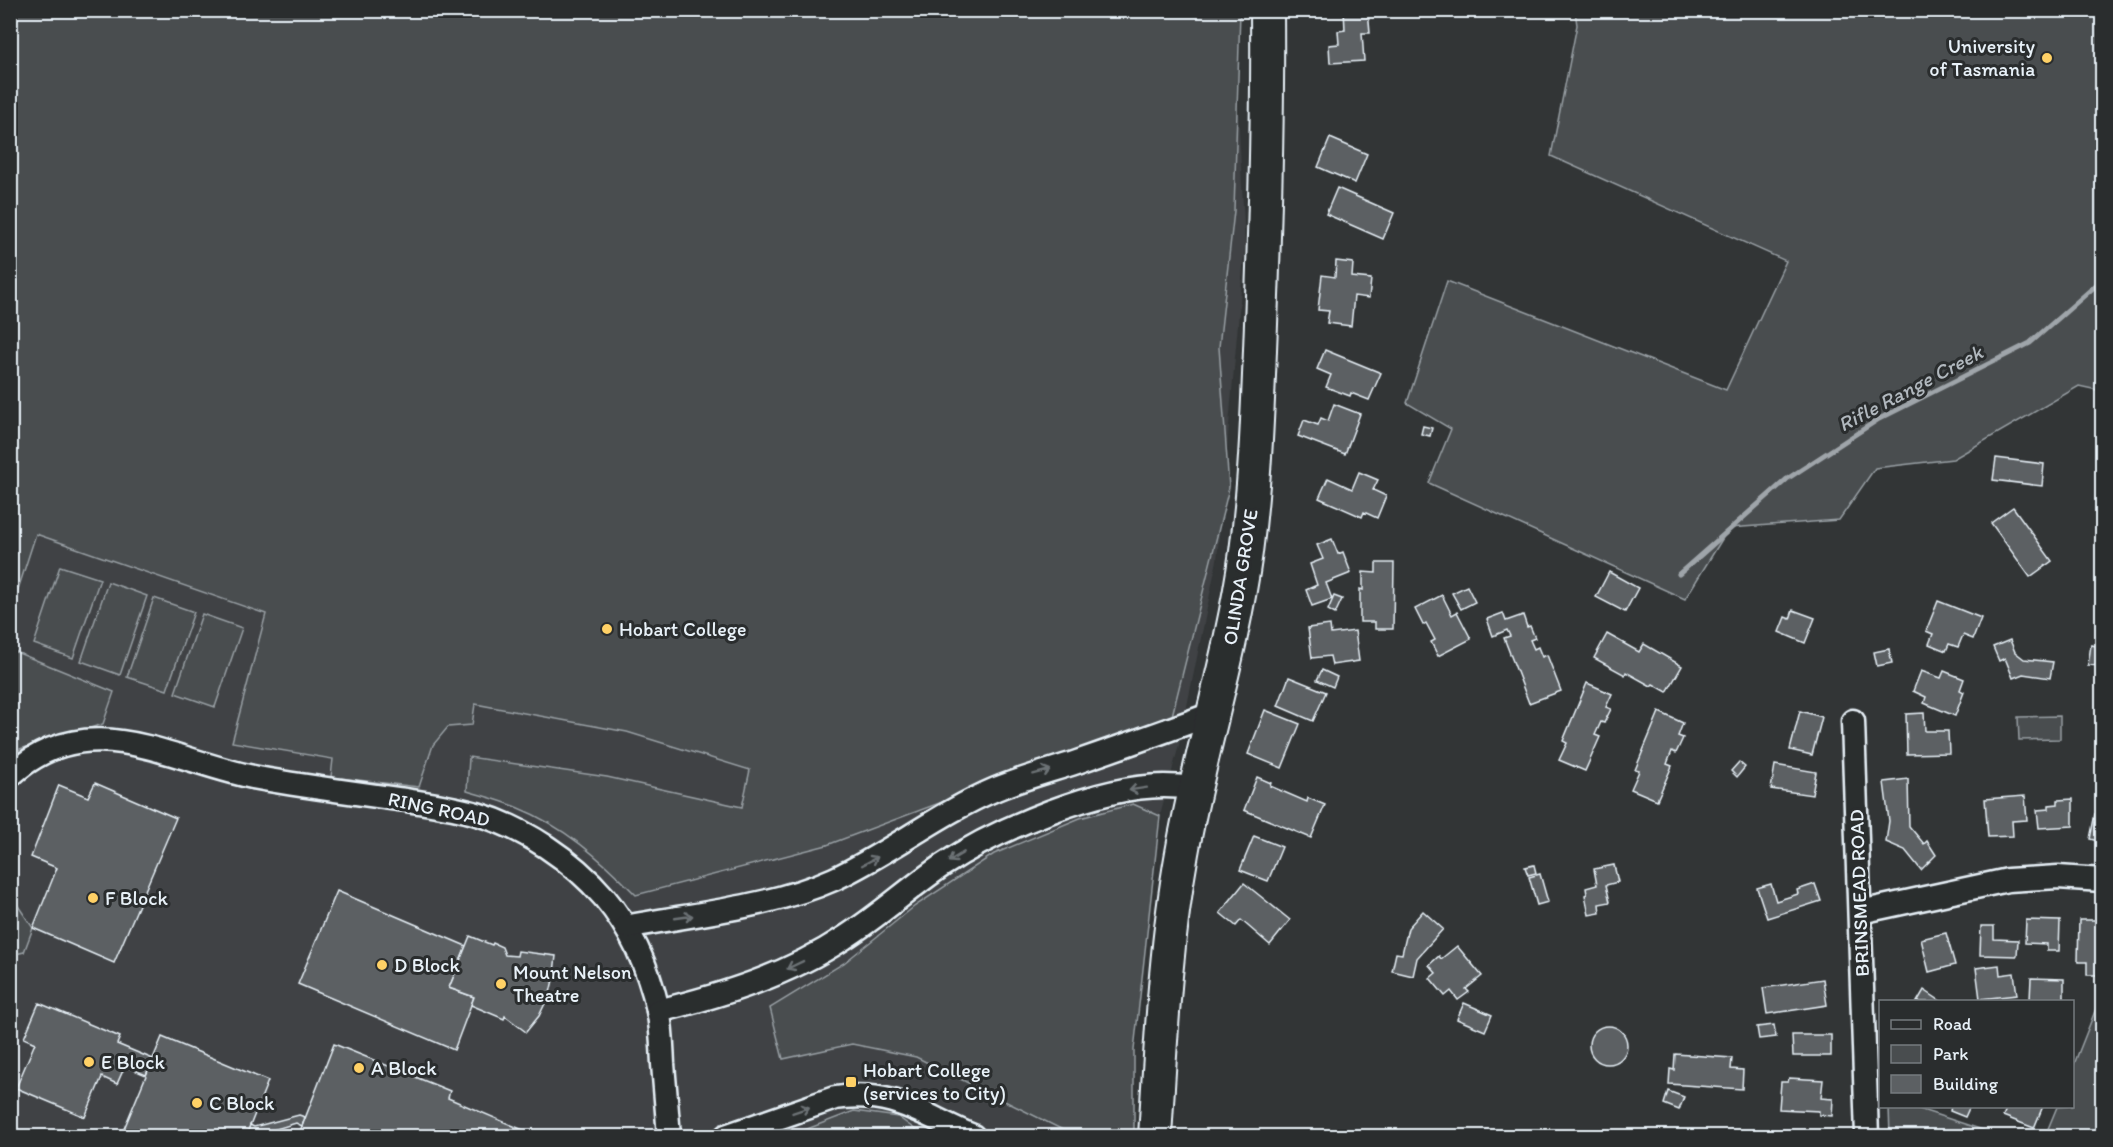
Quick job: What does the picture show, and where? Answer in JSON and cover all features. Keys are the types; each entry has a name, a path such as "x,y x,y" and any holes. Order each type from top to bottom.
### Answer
{"main road":[{"name":"OLINDA GROVE","path":"1155,1137 1168,945 1182,851 1240,592 1254,481 1264,241 1267,10"}],"street":[{"path":"626,927 699,915 802,891 868,862 967,802 994,790 1027,776 1100,754 1214,713"},
{"name":"BRINSMEAD ROAD","path":"1853,721 1867,1137"},
{"name":"RING ROAD","path":"10,776 34,758 56,748 83,742 110,741 159,748 221,769 258,778 433,804 478,814 520,831 556,853 588,880 616,911 640,955 658,1011 669,1137"},
{"path":"658,1011 756,982 820,952 852,933 944,864 972,847 1022,824 1106,794 1164,786 1196,788"},
{"path":"1860,912 2008,880 2058,877 2103,880"},
{"path":"726,1137 835,1098 853,1096 872,1096 907,1105 973,1137"}],"shaded area":[{"name":"Hobart College","path":"10,11 1233,11 1245,245 1217,560 1179,745 1160,816 1134,1050 1134,1136 11,1136"}],"green space":[{"name":"Hobart College","path":"11,11 1240,11 1234,211 1219,347 1229,488 1172,716 827,845 636,895 595,856 550,824 510,805 467,791 469,757 607,777 742,807 750,770 627,732 475,704 472,725 448,727 433,745 419,787 331,777 333,759 232,742 266,614 36,534 11,611"},
{"path":"1575,11 2102,11 2102,391 2079,386 1953,459 1875,468 1839,520 1729,528 1685,599 1429,483 1451,429 1407,403 1447,281 1726,390 1786,261 1551,156 1577,25"},
{"path":"60,566 100,579 73,658 34,644"},
{"path":"108,582 147,596 120,675 81,661"},
{"path":"154,598 194,612 167,690 127,677"},
{"path":"202,614 242,628 215,707 175,693"},
{"path":"11,650 114,692 103,724 20,749 11,759"},
{"path":"2060,716 2060,739 2019,740 2018,717"},
{"path":"1133,804 1160,816 1134,1050 1134,1136 1086,1136 1065,1131 916,1057 852,1044 783,1059 770,1008 844,963 915,906 994,854 1080,818"},
{"path":"10,894 33,928 24,952 11,955"},
{"path":"2099,1001 2102,1003 2102,1136 2045,1136 2057,1108 2074,1108 2074,1064"},
{"path":"1889,1108 1916,1108 2001,1136 1890,1136"},
{"path":"854,1111 898,1117 924,1136 789,1136"}],"building":[{"path":"1344,10 1368,10 1370,33 1362,33 1364,61 1330,63 1329,45 1339,44 1338,31 1345,30"},
{"path":"1330,138 1367,154 1355,183 1318,167"},
{"path":"1337,188 1394,213 1383,239 1326,214"},
{"path":"1336,261 1353,263 1352,277 1371,279 1369,298 1354,296 1351,326 1327,323 1329,311 1318,310 1322,275 1335,277"},
{"path":"1325,350 1381,373 1369,400 1326,387 1331,375 1317,369"},
{"path":"1334,404 1360,414 1345,454 1298,436 1304,420 1318,425 1321,418 1328,421"},
{"path":"1423,426 1432,428 1430,436 1421,434"},
{"path":"1996,458 2044,464 2042,486 1993,480"},
{"path":"1359,472 1378,480 1373,490 1386,496 1377,518 1364,512 1362,517 1319,498 1328,478 1352,489"},
{"path":"2013,507 2052,561 2030,577 1991,523"},
{"path":"1332,539 1338,554 1343,552 1351,573 1326,583 1332,599 1312,606 1306,590 1317,585 1310,564 1323,559 1317,545"},
{"path":"1376,563 1394,563 1393,629 1375,629 1375,622 1360,622 1360,589 1363,590 1363,572 1376,573"},
{"path":"1609,572 1638,588 1625,612 1596,597"},
{"path":"1467,586 1475,602 1461,609 1452,593"},
{"path":"1442,595 1452,615 1457,612 1471,639 1438,656 1431,642 1435,640 1426,623 1423,625 1415,609"},
{"path":"1334,596 1342,599 1335,614 1328,610"},
{"path":"1938,601 1981,618 1973,639 1963,635 1958,647 1949,644 1946,651 1929,644 1933,634 1926,631"},
{"path":"1793,610 1815,618 1805,643 1779,632 1785,617 1790,619"},
{"path":"1503,613 1506,621 1523,615 1527,627 1530,626 1535,638 1530,640 1534,649 1538,647 1542,657 1547,655 1561,691 1529,703 1504,638 1510,636 1507,630 1493,636 1487,619"},
{"path":"1330,625 1331,634 1355,631 1359,661 1332,665 1330,656 1312,658 1308,628"},
{"path":"1607,634 1639,652 1644,644 1682,666 1667,692 1626,672 1625,675 1594,658"},
{"path":"2010,640 2015,652 2024,659 2053,662 2050,678 2023,674 2013,678 2005,658 1999,661 1993,647"},
{"path":"2091,645 2102,647 2102,666 2088,665"},
{"path":"1889,649 1892,663 1877,666 1874,652"},
{"path":"1322,670 1337,677 1333,687 1317,680"},
{"path":"1921,671 1941,678 1944,671 1964,679 1960,690 1964,692 1955,716 1924,703 1926,697 1913,691"},
{"path":"1289,677 1326,692 1313,721 1278,706"},
{"path":"1587,683 1612,694 1606,707 1611,709 1595,735 1600,737 1585,771 1559,760 1567,743 1563,741"},
{"path":"1265,710 1300,724 1282,768 1248,754"},
{"path":"1800,711 1822,717 1812,755 1790,750"},
{"path":"1659,712 1683,723 1678,736 1683,738 1676,753 1672,751 1667,764 1672,766 1657,800 1631,789 1639,771 1635,770"},
{"path":"1924,713 1925,731 1948,731 1949,753 1907,754 1906,714"},
{"path":"1739,762 1745,767 1737,777 1731,771"},
{"path":"2102,764 2102,788 2096,786"},
{"path":"1775,765 1816,772 1812,795 1771,789"},
{"path":"1257,777 1271,783 1270,786 1307,802 1308,798 1325,805 1311,838 1244,810"},
{"path":"1908,779 1909,826 1924,844 1927,841 1936,855 1921,870 1905,850 1886,842 1889,821 1884,782"},
{"name":"F Block","path":"95,783 176,818 114,963 33,928 57,868 31,857 59,785 88,797"},
{"path":"2025,796 2027,820 2012,821 2013,836 1988,837 1985,799"},
{"path":"2073,799 2073,826 2039,828 2037,810 2049,809 2049,805 2058,804 2058,800"},
{"path":"2095,814 2102,816 2102,842 2090,839"},
{"path":"1254,836 1282,847 1268,881 1240,870"},
{"path":"1534,865 1536,873 1528,875 1525,867"},
{"path":"1614,865 1618,882 1606,885 1610,902 1599,904 1600,913 1589,915 1585,895 1587,894 1586,888 1597,885 1594,869"},
{"path":"1540,874 1548,902 1537,905 1529,877"},
{"path":"1244,883 1290,920 1270,945 1241,920 1236,926 1220,913"},
{"path":"1771,884 1776,901 1798,894 1797,890 1815,884 1821,901 1767,918 1757,888"},
{"name":"D Block","path":"337,891 466,946 449,988 474,997 454,1050 298,984"},
{"path":"1423,911 1443,929 1417,958 1413,976 1392,971 1396,953 1402,954 1408,928"},
{"path":"2026,920 2060,921 2059,951 2047,951 2047,944 2025,943"},
{"path":"2079,920 2102,920 2101,975 2087,975 2087,962 2078,962"},
{"path":"1981,926 1994,926 1994,939 2018,940 2017,956 1980,955"},
{"path":"1946,933 1955,965 1929,972 1921,939"},
{"name":"Mount Nelson Theatre","path":"470,936 502,947 505,955 517,956 518,951 556,956 550,993 539,1016 526,1032 505,1016 504,1019 471,1005 474,997 449,988"},
{"path":"1457,946 1482,976 1466,989 1469,992 1458,1000 1451,991 1445,996 1430,978 1436,973 1429,965 1439,956 1441,959"},
{"path":"1999,965 2000,975 2014,973 2017,995 1980,999 1976,968"},
{"path":"2031,978 2064,979 2064,1000 2030,1000"},
{"path":"1823,979 1827,1005 1767,1014 1763,988"},
{"path":"1924,990 1939,1000 1918,1000"},
{"name":"E Block","path":"39,1003 120,1037 117,1044 153,1059 146,1075 125,1066 117,1084 102,1077 85,1117 16,1088 35,1043 24,1038"},
{"path":"1464,1003 1492,1015 1485,1031 1457,1019"},
{"path":"1774,1025 1776,1037 1759,1039 1757,1027"},
{"path":"1608,1026 1622,1031 1627,1045 1622,1059 1608,1064 1594,1059 1589,1045 1594,1031"},
{"path":"1792,1035 1831,1035 1831,1056 1793,1056"},
{"name":"C Block","path":"162,1037 268,1081 246,1136 121,1136"},
{"name":"A Block","path":"334,1044 450,1091 448,1098 537,1136 303,1136 299,1134"},
{"path":"1675,1054 1732,1058 1731,1069 1743,1070 1742,1089 1669,1084 1670,1069 1674,1070"},
{"path":"1789,1078 1823,1080 1821,1098 1833,1099 1832,1116 1819,1115 1819,1111 1779,1109 1781,1082 1788,1082"},
{"path":"1668,1091 1684,1097 1679,1110 1664,1104"},
{"path":"1951,1108 1969,1108 1965,1117 1950,1111"},
{"path":"2007,1108 2042,1108 2034,1128 2003,1116"},
{"path":"299,1115 305,1117 302,1126 296,1123 253,1136 247,1134 250,1125 254,1127"}],"waterway":[{"name":"Rifle Range Creek","path":"1679,574 1787,479 1879,419 2030,343 2102,280"}],"place":[{"name":"University of Tasmania","path":"2047,58"},
{"name":"Hobart College","path":"607,629"},
{"name":"F Block","path":"93,898"},
{"name":"D Block","path":"382,965"},
{"name":"Mount Nelson Theatre","path":"501,984"},
{"name":"E Block","path":"89,1062"},
{"name":"A Block","path":"359,1068"},
{"name":"Hobart College (services to City)","path":"851,1082"},
{"name":"C Block","path":"197,1103"}]}
